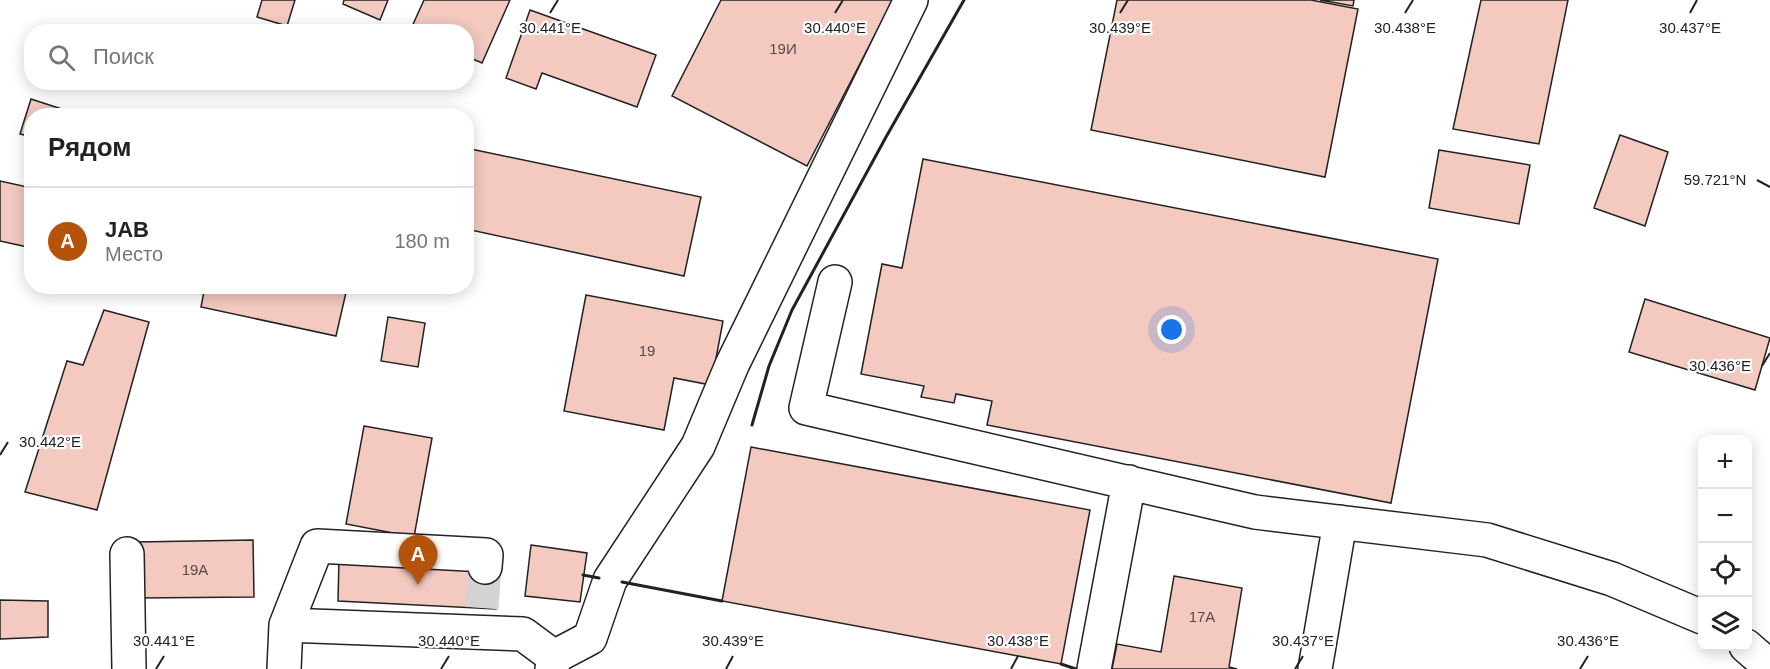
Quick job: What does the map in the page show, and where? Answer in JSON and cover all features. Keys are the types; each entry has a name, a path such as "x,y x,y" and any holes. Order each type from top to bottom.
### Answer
{"lane":[{"path":"286,625 483,621 523,634 553,663 590,638 610,580 698,446 732,365 911,0"},
{"path":"836,282 806,408 1256,512 1487,540 1612,579 1698,615"},
{"path":"1094,669 1129,482"},
{"path":"1315,669 1340,522"},
{"path":"284,669 286,625 317,546 486,555 485,567"},
{"path":"127,554 129,669"},
{"path":"1752,651 1770,667"}],"building":[{"path":"262,0 295,0 288,24 257,17"},
{"path":"344,0 388,0 380,20 343,4"},
{"path":"424,0 510,0 482,63 474,60 474,24 413,24"},
{"path":"721,0 893,0 807,166 672,96"},
{"path":"1117,0 1311,0 1358,9 1325,177 1091,130"},
{"path":"1320,0 1354,0 1353,6"},
{"path":"1481,0 1568,0 1539,144 1453,129"},
{"path":"530,10 656,55 637,107 542,73 536,89 506,78"},
{"path":"31,99 59,108 28,108"},
{"path":"24,121 24,135 20,134"},
{"path":"1620,135 1668,152 1645,226 1594,208"},
{"path":"474,150 701,197 684,276 474,231"},
{"path":"1439,150 1530,165 1519,224 1429,208"},
{"path":"923,159 1438,259 1391,503 987,425 992,401 956,394 954,403 921,397 924,386 861,374 882,264 902,268"},
{"path":"0,181 24,186 24,246 0,241"},
{"path":"203,294 346,294 336,336 201,307"},
{"path":"586,295 723,321 711,385 674,378 664,430 564,411"},
{"path":"1645,299 1770,338 1755,390 1629,352"},
{"path":"104,310 149,322 97,510 25,492 67,361 83,365"},
{"path":"388,317 425,323 418,367 381,361"},
{"path":"364,426 432,438 414,537 346,524"},
{"path":"751,447 1090,510 1061,664 722,601"},
{"path":"253,540 254,597 137,598 136,542"},
{"path":"531,545 587,553 580,602 525,596"},
{"path":"339,559 499,568 496,609 338,601"},
{"path":"1174,576 1242,588 1229,667 1237,669 1112,669 1117,644 1161,652"},
{"path":"0,600 48,601 48,637 0,639"}],"tunnel":[{"path":"482,608 485,567"}],"wall":[{"path":"752,425 769,366 792,310 964,0"},
{"path":"583,575 599,578"},
{"path":"622,582 722,601"},
{"path":"1061,664 1076,669"}],"place":[{"name":"JAB","path":"418,585"}]}
